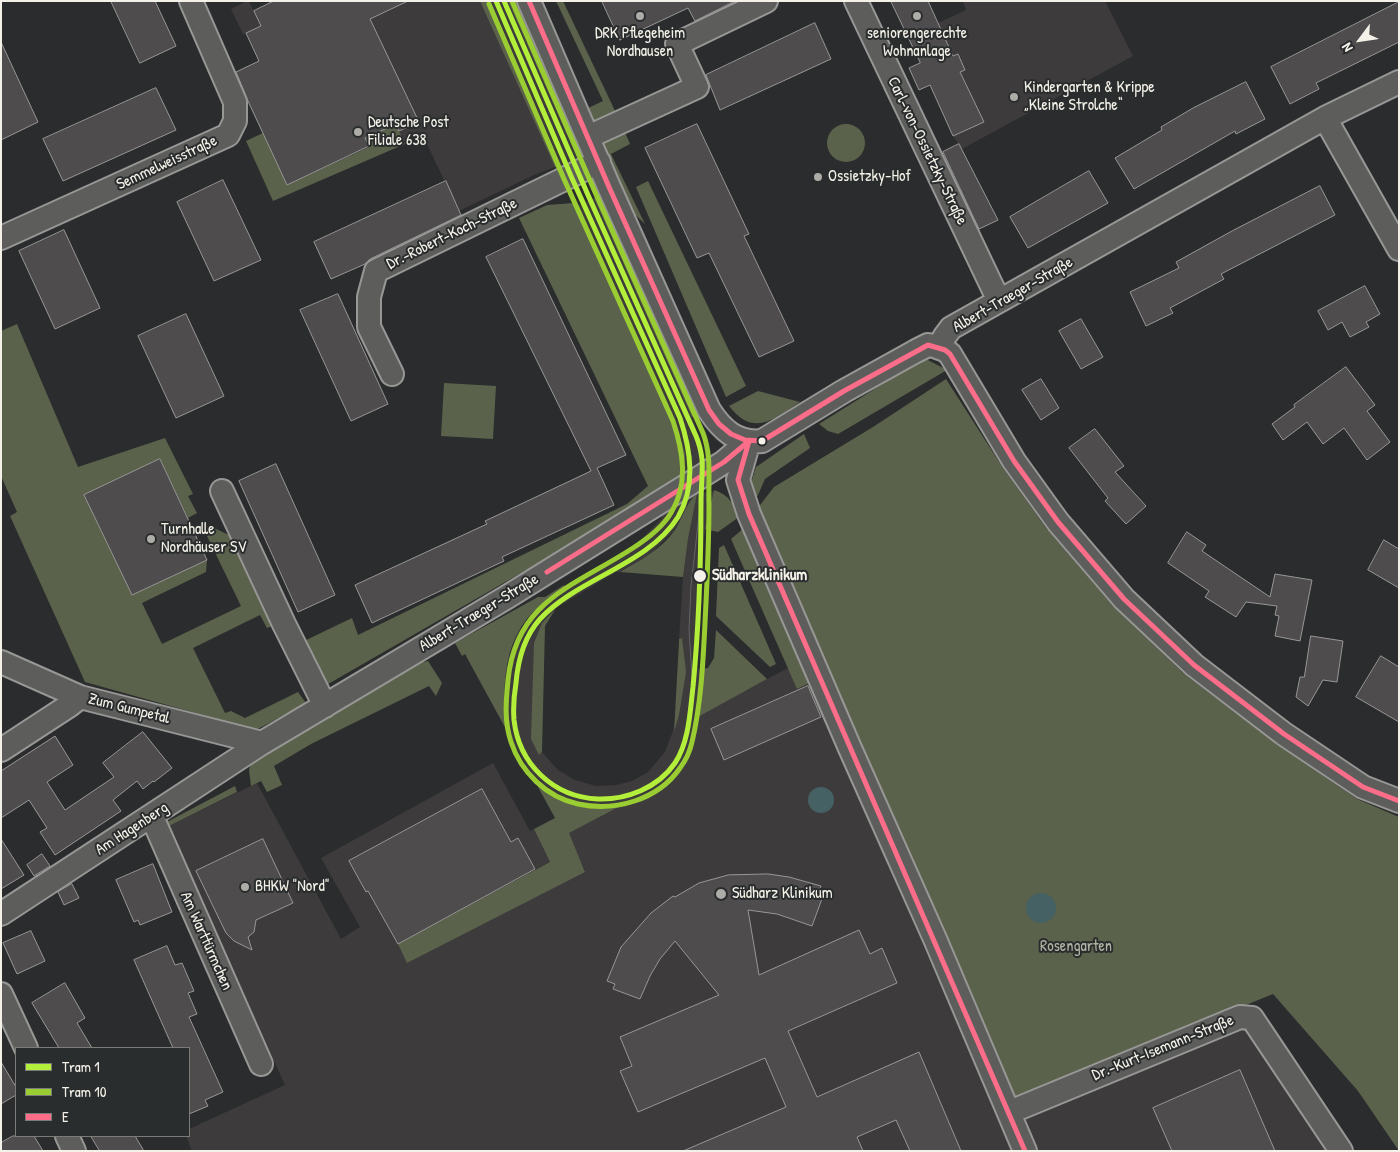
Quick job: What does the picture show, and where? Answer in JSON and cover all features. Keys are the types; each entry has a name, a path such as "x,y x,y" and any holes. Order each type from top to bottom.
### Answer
{"street":[{"name":"Semmelweisstraße","path":"1,238 228,134 235,121 235,102 191,1"},
{"path":"528,1 709,410 725,432 749,441 738,480 749,514 1010,1112 1025,1151"},
{"path":"588,137 697,87 677,44 766,1"},
{"name":"Carl-von-Ossietzky-Straße","path":"856,1 999,301"},
{"name":"Albert-Traeger-Straße","path":"262,743 507,597 724,462 749,441 762,441 844,391 928,345 939,347 944,336 951,328 1325,118 1399,82"},
{"path":"1325,118 1399,249"},
{"name":"Dr.-Robert-Koch-Straße","path":"392,374 369,327 370,297 376,271 599,162"},
{"path":"939,347 950,354 1014,461 1058,522 1124,598 1194,665 1284,734 1363,787 1399,801"},
{"path":"222,491 284,624 325,706"},
{"name":"Zum Gumpetal","path":"1,662 80,697 262,743"},
{"path":"1,750 80,697"},
{"name":"Am Hagenberg","path":"1,914 152,817 262,743"},
{"name":"Am Warttürmchen","path":"152,817 261,1064"},
{"path":"1,994 26,1047"},
{"name":"Dr.-Kurt-Isemann-Straße","path":"1010,1112 1240,1016 1252,1018 1341,1151"},
{"path":"67,1137 74,1151"}],"shaded area":[{"path":"249,1 254,11 274,1 482,1 555,167 459,211 423,136 405,144 399,131 287,185 234,73 259,61 231,9"},
{"path":"490,1 508,1 579,162 563,170 506,42"},
{"name":"Kindergarten & Krippe „Kleine Strolche“","path":"963,1 1105,1 1133,56 962,149 953,136 983,122 960,72 965,70 958,54 953,56 938,23 966,10"},
{"path":"594,198 692,417 702,445 704,461 695,472 684,479 576,207"},
{"name":"Südharz Klinikum","path":"714,491 704,537 697,668 700,669 696,717 801,661 1001,1126 1247,1025 1330,1151 192,1151 186,1137 190,1137 190,1129 285,1085 167,827 257,783 341,939 360,927 321,858 493,763 530,831 534,829 550,862 534,870 585,871 568,833 628,802 605,806 579,803 557,796 532,776 507,731 503,704 505,667 517,634 532,614 546,602 630,551 662,516 691,498 673,532 649,555 620,572 616,572 556,608 542,623 539,755 542,752 558,770 575,780 596,786 616,785 632,781 648,772 665,752 679,715 681,638 679,639 683,577 697,494"}],"green space":[{"path":"480,1 490,1 506,42 563,170 555,167"},
{"path":"508,1 516,1 584,155 579,162"},
{"path":"556,1 563,1 616,113 591,124 584,110 603,101"},
{"path":"396,124 405,144 273,201 246,141 263,133 287,185 369,147 365,138"},
{"path":"846,124 859,130 865,143 859,156 846,162 833,156 827,143 833,130"},
{"path":"624,130 630,144 611,154 645,224 627,207 600,142"},
{"path":"648,181 746,386 726,397 636,187"},
{"path":"600,195 696,414 692,417 594,198"},
{"path":"574,203 679,433 685,454 684,479 323,687 302,642 352,618 358,635 627,504 648,486 519,218 547,205"},
{"path":"17,324 78,467 165,438 193,494 188,496 197,513 188,518 160,459 84,495 132,595 207,560 206,572 142,603 162,644 241,606 207,536 210,526 235,538 275,625 267,628 260,615 193,648 225,713 231,711 245,718 298,692 306,703 256,730 85,682 10,516 17,512 1,476 1,331"},
{"path":"924,358 947,370 838,434 828,431 819,424"},
{"name":"Rosengarten","path":"946,379 1003,468 1046,528 1112,605 1183,673 1277,744 1357,799 1399,817 1399,1151 1358,1091 1273,994 1015,1099 757,509 774,487 873,427"},
{"path":"444,383 496,386 493,439 441,436"},
{"path":"758,391 800,402 773,419 756,423 738,416 729,406"},
{"path":"804,434 810,448 765,479 758,495 752,502 751,483 756,467"},
{"path":"714,490 730,500 739,517 718,532 705,529"},
{"path":"697,494 683,577 620,572 650,554 670,537 687,506"},
{"path":"744,528 811,682 797,689 731,539"},
{"path":"724,545 776,664 770,667 716,616 719,548"},
{"path":"564,585 566,590 531,614 514,640 506,670 505,716 507,731 465,654 462,656 455,643 538,597 545,597"},
{"path":"556,608 545,626 542,752 539,755 531,739 534,643 542,623"},
{"path":"716,630 767,679 696,718 700,669 708,668 714,658"},
{"path":"682,638 686,672 679,715 674,732 679,639"},
{"path":"428,661 442,683 436,696 429,686 311,744 274,766 282,785 267,792 261,781 251,786 249,770 251,763 368,691 416,664"},
{"path":"532,776 556,795 573,802 602,805 630,801 569,833 585,872 407,963 398,944 550,862 534,829 555,818"},
{"path":"235,786 237,792 167,827 165,823"}],"water":[{"path":"821,787 830,791 834,800 830,809 821,813 812,809 808,800 812,791"},
{"path":"1041,893 1051,898 1056,908 1051,918 1041,923 1031,918 1026,908 1031,898"}],"building":[{"path":"111,1 155,1 176,46 140,63"},
{"path":"274,1 408,1 370,19 419,122 399,131 396,124 365,138 369,146 287,185 236,72 259,61 246,33 261,26 254,11"},
{"name":"DRK Pflegeheim Nordhausen","path":"602,1 735,1 695,21 688,8 620,40"},
{"path":"891,1 928,1 953,56 958,54 965,70 960,72 984,122 953,136 930,85 919,90 909,68 920,63"},
{"path":"1399,2 1399,42 1316,83 1319,89 1290,104 1271,67"},
{"path":"815,23 831,59 720,110 706,75"},
{"path":"1,42 38,122 1,140"},
{"path":"1246,82 1265,119 1236,134 1235,131 1134,189 1115,158 1162,130 1161,127 1193,108"},
{"path":"156,88 176,130 63,181 43,139"},
{"path":"697,124 749,234 744,236 794,341 759,357 709,253 697,258 645,148"},
{"path":"959,144 998,220 979,229 943,152"},
{"path":"1089,171 1108,203 1028,248 1010,217"},
{"path":"223,180 261,260 214,281 177,202"},
{"path":"446,181 461,215 370,259 365,264 331,279 314,242"},
{"path":"1320,186 1335,215 1221,274 1224,279 1170,308 1173,313 1146,326 1130,292 1179,268 1176,262"},
{"path":"64,230 100,308 55,329 19,251"},
{"path":"523,239 626,455 597,468 614,505 502,557 504,561 372,623 355,585 487,524 485,521 591,471 486,257"},
{"path":"1365,286 1380,314 1366,322 1369,327 1350,337 1342,322 1328,330 1318,311"},
{"path":"338,294 388,404 351,421 300,310"},
{"path":"186,314 224,396 176,418 138,336"},
{"path":"1081,319 1103,357 1081,369 1059,331"},
{"path":"1346,367 1375,405 1367,411 1390,442 1367,460 1344,428 1323,444 1307,422 1283,440 1272,424 1295,407 1294,405"},
{"path":"1041,379 1059,408 1041,420 1022,390"},
{"path":"1095,429 1124,466 1115,472 1146,506 1126,524 1105,501 1108,498 1069,448"},
{"name":"Turnhalle Nordhäuser SV","path":"160,459 207,560 132,595 84,495"},
{"path":"276,464 335,595 298,612 239,481"},
{"path":"1187,532 1206,545 1202,551 1270,597 1275,574 1312,580 1300,641 1275,636 1279,616 1275,615 1277,606 1246,602 1236,617 1205,597 1209,591 1168,563"},
{"path":"1384,540 1399,549 1399,588 1368,570"},
{"path":"1311,636 1343,641 1337,682 1323,680 1308,706 1296,697 1300,677 1304,677"},
{"path":"1381,656 1399,667 1399,722 1356,697"},
{"path":"808,686 821,717 724,760 711,729"},
{"path":"143,732 172,768 143,789 137,781 113,800 121,811 55,855 40,832 47,828 29,800 1,818 1,771 55,736 73,765 47,782 65,810 114,777 103,763"},
{"path":"482,789 511,842 518,838 535,869 398,944 349,861"},
{"path":"1,839 24,875 1,889"},
{"name":"BHKW \"Nord\"","path":"263,839 293,903 256,920 254,932 248,937 252,950 234,941 226,933 196,871"},
{"path":"42,854 50,866 34,876 27,865"},
{"path":"153,864 172,912 140,925 138,920 134,922 116,880"},
{"path":"768,874 789,877 821,886 817,895 823,896 812,926 777,914 748,910 759,975 859,930 870,954 882,948 897,983 788,1031 817,1097 919,1052 961,1151 910,1151 896,1120 857,1137 863,1151 683,1151 786,1107 765,1058 638,1112 620,1071 632,1066 620,1037 719,995 675,941 660,959 640,999 613,989 615,984 607,981 621,947 651,913 673,896 675,897 699,883 728,875"},
{"path":"72,884 79,898 64,905 58,892"},
{"path":"31,931 45,961 17,974 3,943"},
{"path":"167,946 175,965 182,963 194,991 188,993 197,1014 189,1017 223,1092 205,1100 208,1106 190,1114 190,1047 173,1047 134,960"},
{"path":"65,983 85,1018 77,1023 91,1047 58,1047 32,1003"},
{"path":"1,1062 15,1085 15,1096 1,1104"},
{"path":"1240,1070 1275,1151 1172,1151 1153,1108"},
{"path":"13,1136 35,1137 43,1151 1,1151 1,1143"},
{"path":"92,1137 136,1137 144,1151 100,1151"}],"tram line":[{"name":"1","path":"496,1 571,176 680,418 689,456 689,481 684,505 678,517 665,533 631,560 573,593 540,619 526,641 518,665 514,697 514,720 517,736 531,764 553,785 567,792 582,797 609,799 641,791 660,779 668,772 680,755 686,736 693,687 698,617 702,456 696,436 504,1"},
{"name":"10","path":"489,4 564,179 673,421 682,456 680,491 671,513 659,528 644,541 570,585 536,613 523,631 513,653 508,680 506,711 511,742 521,763 536,782 555,796 566,801 592,806 621,805 648,796 671,779 684,762 692,742 700,698 704,638 709,534 708,451 703,433 512,1"},
{"path":"693,691 689,630 691,586 701,497"}],"transit line":[{"name":"E","path":"529,1 609,187 709,410 719,424 731,434 745,440 762,441 844,391 928,345 945,350 950,354 1014,461 1058,522 1124,599 1194,665 1284,734 1363,787 1399,801"},
{"name":"E","path":"749,441 738,480 749,514 1025,1151"},
{"name":"E","path":"547,572 724,462 749,441"}],"place":[{"name":"DRK Pflegeheim Nordhausen","path":"640,16"},
{"name":"seniorengerechte Wohnanlage","path":"917,16"},
{"name":"Kindergarten & Krippe „Kleine Strolche“","path":"1014,97"},
{"name":"Deutsche Post Filiale 638","path":"358,132"},
{"name":"Ossietzky-Hof","path":"818,177"},
{"name":"Turnhalle Nordhäuser SV","path":"151,539"},
{"name":"Südharzklinikum","path":"700,576"},
{"name":"BHKW \"Nord\"","path":"245,887"},
{"name":"Südharz Klinikum","path":"721,894"}]}
